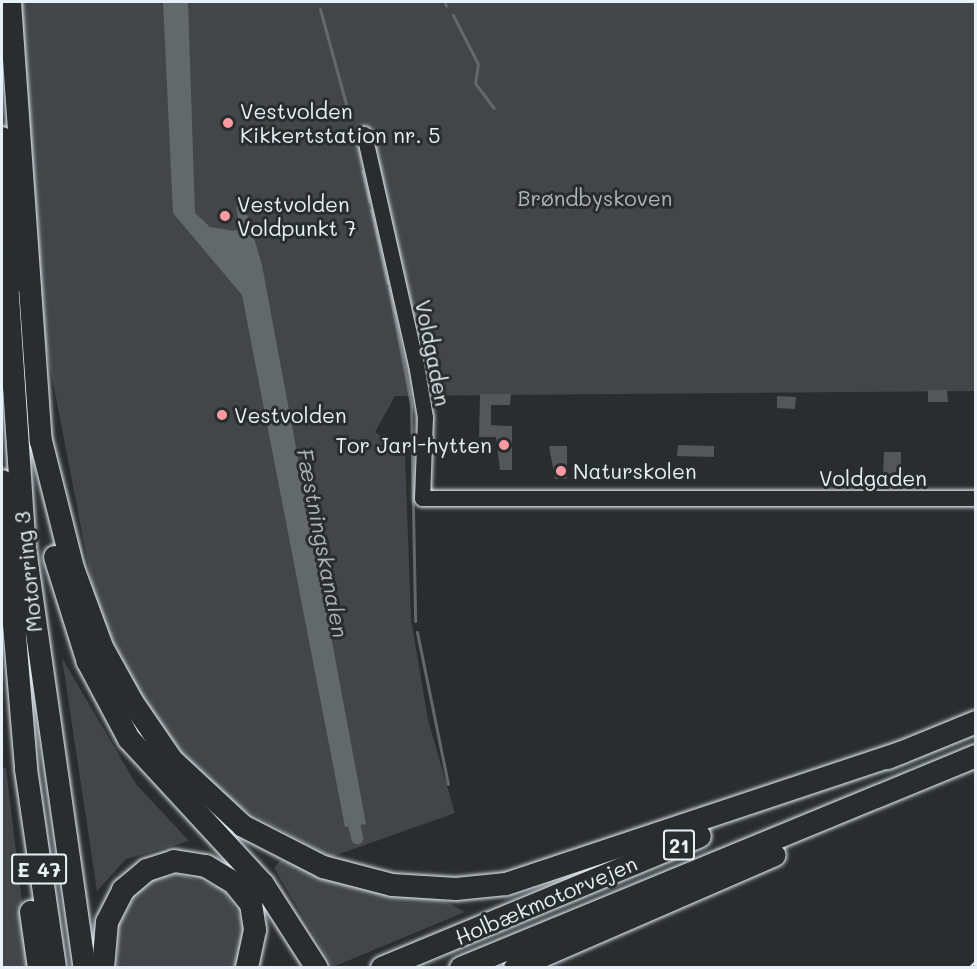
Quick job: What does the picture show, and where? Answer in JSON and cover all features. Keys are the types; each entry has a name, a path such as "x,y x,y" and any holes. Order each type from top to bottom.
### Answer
{"highway":[{"path":"10,2 41,441 73,568 102,647 133,703 172,760 243,826 322,867 392,885 456,889 506,884 902,752"},
{"name":"Motorring 3","path":"2,138 12,409 25,549 85,968"},
{"path":"5,220 41,500 88,662 129,739 263,884 304,940 317,968"},
{"name":"Motorring 3","path":"2,481 26,769 55,968"},
{"name":"Holbækmotorvejen","path":"382,968 975,722"},
{"path":"515,968 917,793 975,758"},
{"name":"Holbækmotorvejen","path":"461,968 975,758"},
{"path":"26,769 26,856 39,968"},
{"path":"103,968 107,922 123,890 147,870 174,861 206,866 234,883 251,904 255,930 247,968"}],"street":[{"name":"Voldgaden","path":"364,134 421,396 422,498 975,498"}],"green space":[{"name":"Brøndbyskoven","path":"17,2 975,2 975,391 395,396 375,432 405,454 411,619 428,720 455,813 331,857 234,804 161,734 97,610 44,336"},
{"path":"62,658 136,784 189,841 126,859 97,891"},
{"path":"2,768 6,768 30,967 2,967"},
{"path":"281,860 346,885 445,901 465,912 333,967 274,868"},
{"path":"179,874 222,888 232,903 241,919 244,943 237,967 117,968 118,926 137,892 157,878"}],"shaded area":[{"path":"163,2 188,2 195,213 210,227 234,231 240,228 236,207 243,201 262,265 366,824 345,827 242,295 173,213"}],"building":[{"path":"928,390 947,390 948,402 928,402"},
{"path":"480,394 511,394 510,405 491,405 491,425 512,426 512,470 500,470 496,437 479,437"},
{"path":"777,396 796,397 795,409 777,408"},
{"path":"678,445 714,446 714,457 677,456"},
{"path":"549,446 567,446 567,479 555,479"},
{"path":"884,452 901,452 901,474 883,474"}],"waterway":[{"path":"445,2 446,6"},
{"path":"320,9 350,119"},
{"path":"453,15 478,64 475,83 494,108"},
{"path":"362,171 369,201"},
{"path":"371,210 387,283"},
{"path":"389,288 411,404 415,621"},
{"path":"417,632 448,784"},
{"name":"Fæstningskanalen","path":"351,811 357,838"}],"railway":[{"path":"971,968 976,963"}],"place":[{"name":"Vestvolden Kikkertstation nr. 5","path":"228,123"},
{"name":"Vestvolden Voldpunkt 7","path":"225,216"},
{"name":"Vestvolden","path":"222,415"},
{"name":"Tor Jarl-hytten","path":"504,445"},
{"name":"Naturskolen","path":"561,471"}]}
